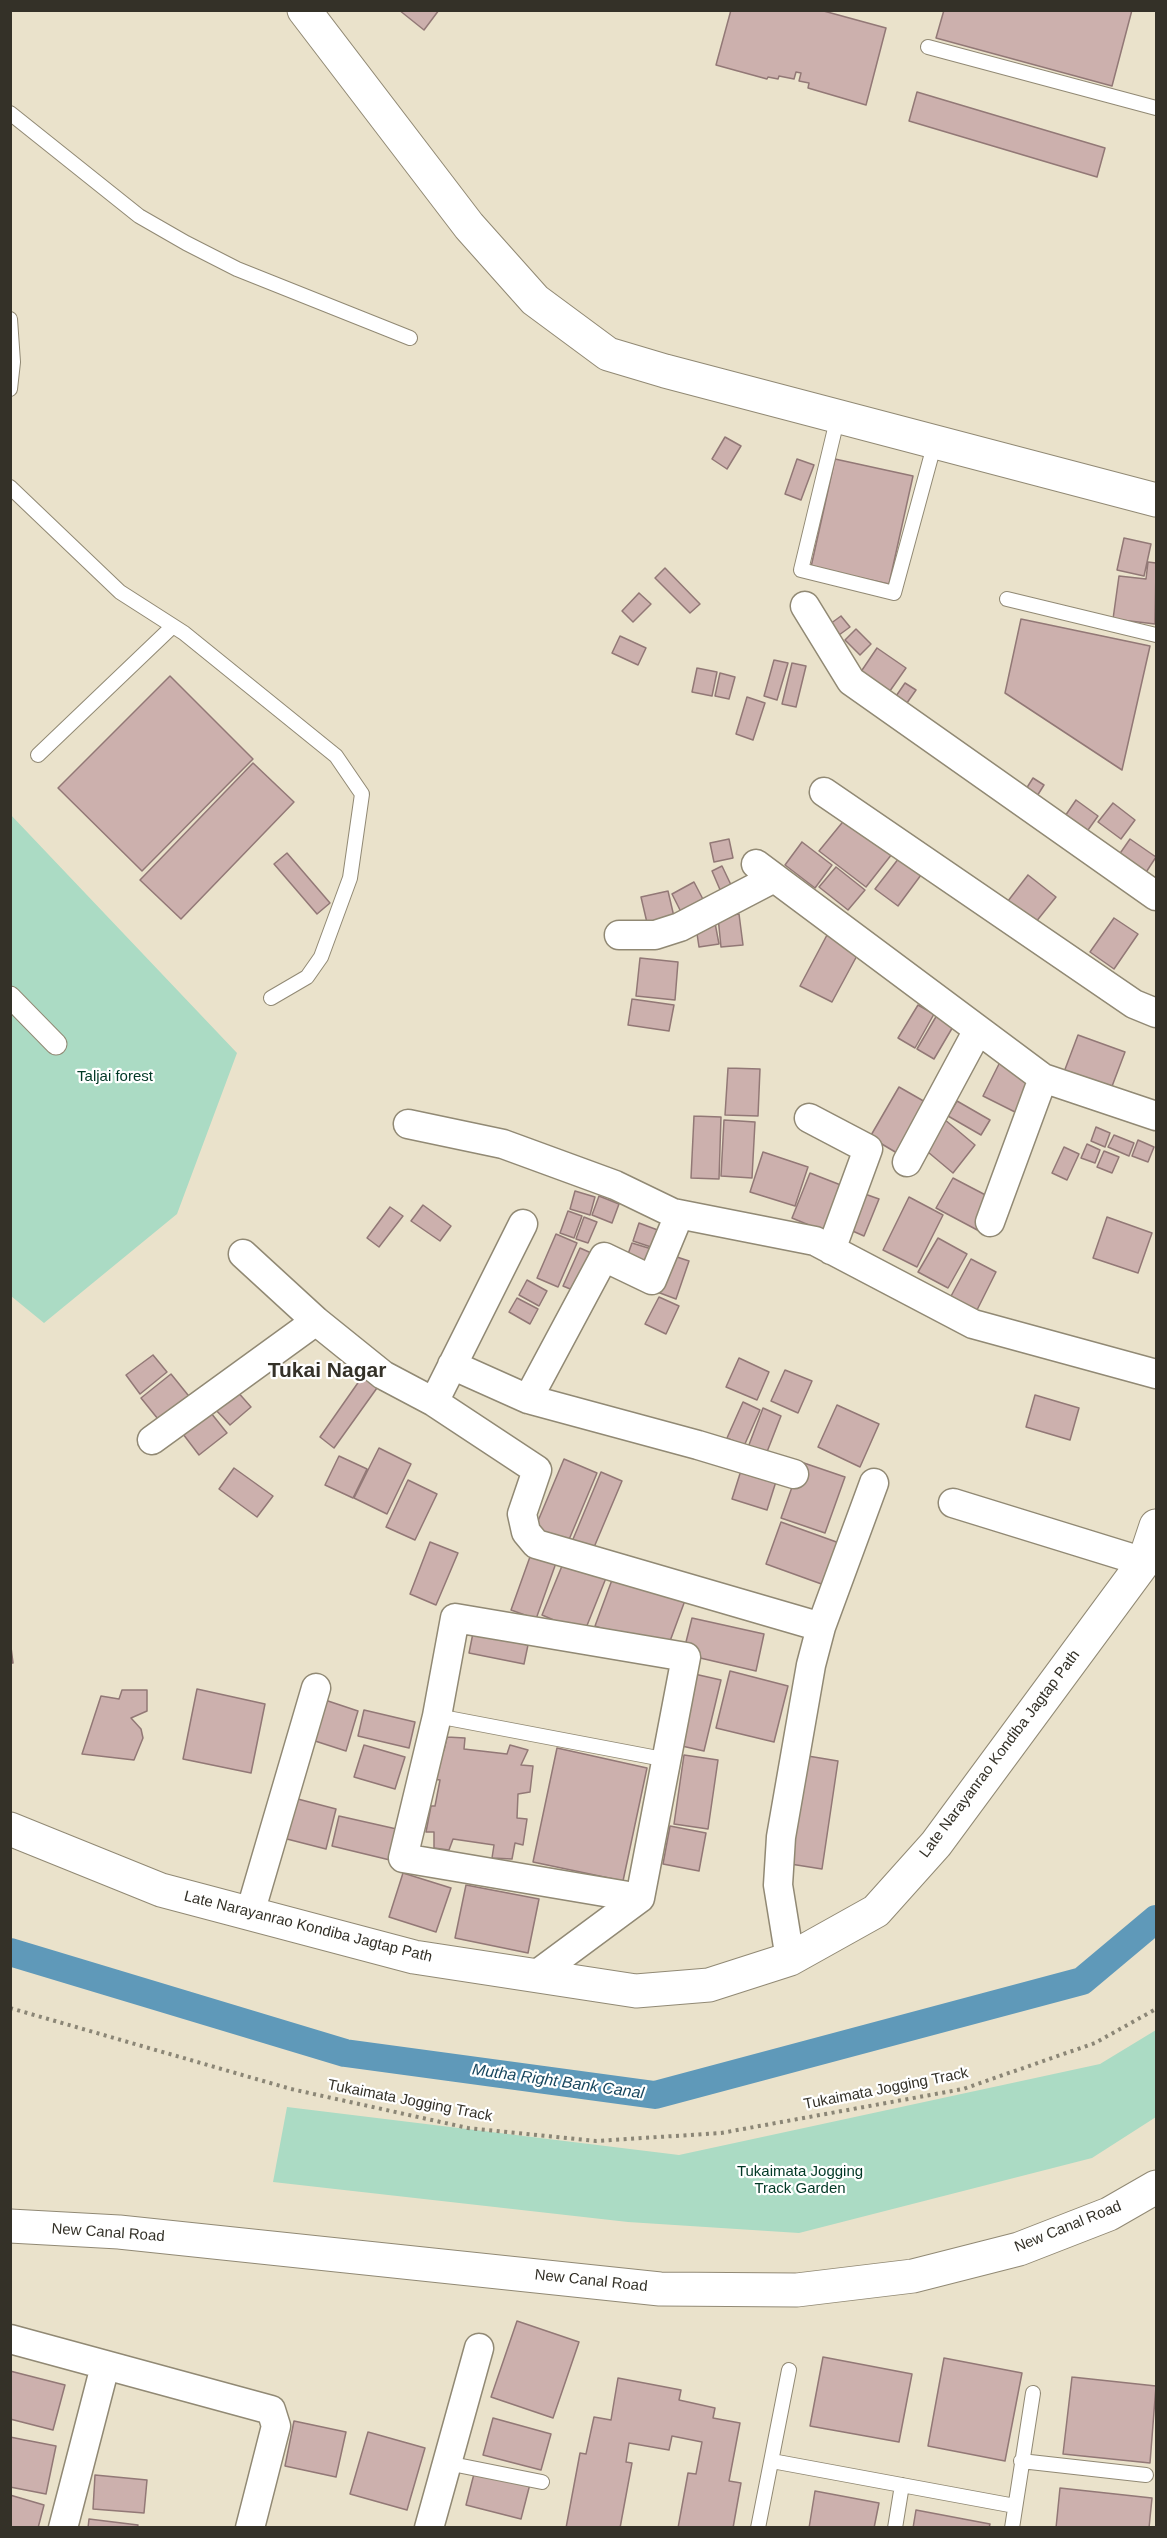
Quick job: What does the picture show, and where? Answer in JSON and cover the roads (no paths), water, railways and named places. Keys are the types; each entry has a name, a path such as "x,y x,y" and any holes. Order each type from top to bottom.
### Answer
{"street":[{"path":"304,10 469,226 535,300 608,354 935,442 1148,493"},
{"path":"805,606 851,681 1156,896"},
{"path":"824,792 1134,1004 1156,1013"},
{"path":"619,935 655,936 680,927 765,871 1043,1078 1156,1116"},
{"path":"10,998 56,1044"},
{"path":"908,1162 978,1030"},
{"path":"990,1222 1043,1078"},
{"path":"809,1118 868,1149 831,1250"},
{"path":"408,1124 504,1144 615,1185 679,1215 815,1241 972,1324 1156,1374"},
{"path":"528,1398 604,1257 652,1280 679,1215"},
{"path":"434,1402 523,1224"},
{"path":"243,1254 316,1321 383,1375 434,1402 537,1470 522,1514 526,1532 536,1544 821,1627"},
{"path":"152,1440 316,1321"},
{"path":"452,1365 528,1398 794,1474"},
{"path":"790,1959 778,1885 781,1838 811,1665 821,1627 874,1483"},
{"path":"953,1503 1144,1562"},
{"name":"Late Narayanrao Kondiba Jagtap Path","path":"10,1828 161,1890 414,1957 636,1991 709,1985 790,1959 876,1911 936,1844 1144,1562 1156,1526"},
{"path":"536,1976 640,1898 686,1658 455,1618 437,1716 403,1858 640,1898"},
{"path":"250,1913 316,1688"},
{"name":"New Canal Road","path":"10,2226 119,2232 660,2289 797,2290 913,2276 1019,2249 1109,2214 1156,2187"},
{"path":"10,2339 270,2410 276,2426 249,2528"},
{"path":"429,2528 479,2348"},
{"path":"63,2528 105,2366"}],"lane":[{"path":"928,47 1156,108"},
{"path":"10,113 139,216 186,243 237,269 410,338"},
{"path":"10,319 13,362 10,389"},
{"path":"838,416 801,570 894,593 935,442"},
{"path":"10,487 120,592 173,626 336,756 362,794 350,878 321,957 307,977 271,998"},
{"path":"1007,599 1156,635"},
{"path":"38,755 173,626"},
{"path":"437,1716 668,1760"},
{"path":"758,2528 789,2370"},
{"path":"1012,2528 1020,2461 1033,2393"},
{"path":"772,2461 1014,2506"},
{"path":"1020,2461 1146,2475"},
{"path":"447,2463 542,2482"},
{"path":"895,2528 902,2485"}],"waterway":[{"name":"Mutha Right Bank Canal","path":"10,1952 345,2053 655,2095 1082,1981 1156,1919"}],"district":[{"name":"Tukai Nagar","path":"327,1371"}],"park label":[{"name":"Taljai forest","path":"115,1077"},
{"name":"Tukaimata Jogging Track Garden","path":"800,2180"}]}
